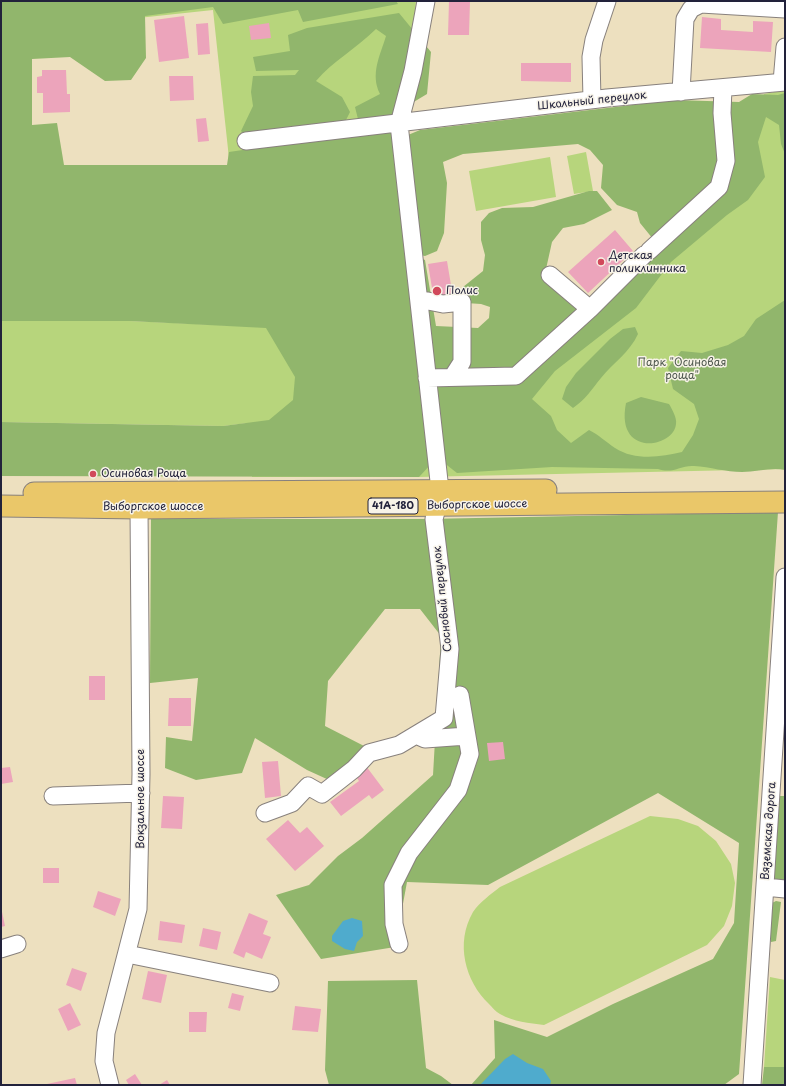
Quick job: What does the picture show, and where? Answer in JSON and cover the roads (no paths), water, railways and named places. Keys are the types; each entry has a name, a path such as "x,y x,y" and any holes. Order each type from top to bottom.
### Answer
{"main road":[{"name":"Выборгское шоссе","path":"1,506 139,508 439,498 785,490"},
{"name":"Выборгское шоссе","path":"1,493 785,502"}],"street":[{"path":"426,1 413,71 399,124 439,498"},
{"path":"592,100 591,57 594,40 607,1"},
{"path":"681,92 685,19 691,9 701,4 749,4 785,9"},
{"path":"784,82 785,47"},
{"name":"Школьный переулок","path":"246,141 592,100 784,82"},
{"path":"427,378 453,376 516,376 590,309 646,253 719,187 726,161 722,113 723,88"},
{"path":"550,275 590,309"},
{"path":"419,302 428,301 443,304 462,302 462,362 453,376"},
{"name":"Сосновый переулок","path":"264,813 292,803 308,786 322,794 354,769 369,753 399,745 444,718 450,649 434,519 439,498"},
{"name":"Вокзальное шоссе","path":"110,1085 104,1061 106,1032 138,909 141,793 139,508"},
{"name":"Вяземская дорога","path":"752,1085 785,577"},
{"path":"399,944 394,924 393,885 409,853 458,790 470,754 460,695"},
{"path":"416,735 425,739 467,736"},
{"path":"53,796 141,793"},
{"path":"765,887 785,889"},
{"path":"127,954 270,983"}],"water":[{"path":"352,918 362,921 363,936 357,942 354,951 345,949 332,941 332,936 343,921"},
{"path":"513,1054 527,1063 543,1069 551,1081 550,1085 480,1085 505,1059"}],"place":[{"name":"Детская поликлинника","path":"601,262"},
{"name":"Полис","path":"437,291"},
{"name":"Осиновая Роща","path":"93,474"}],"park label":[{"name":"Парк \"Осиновая роща\"","path":"682,369"}]}
